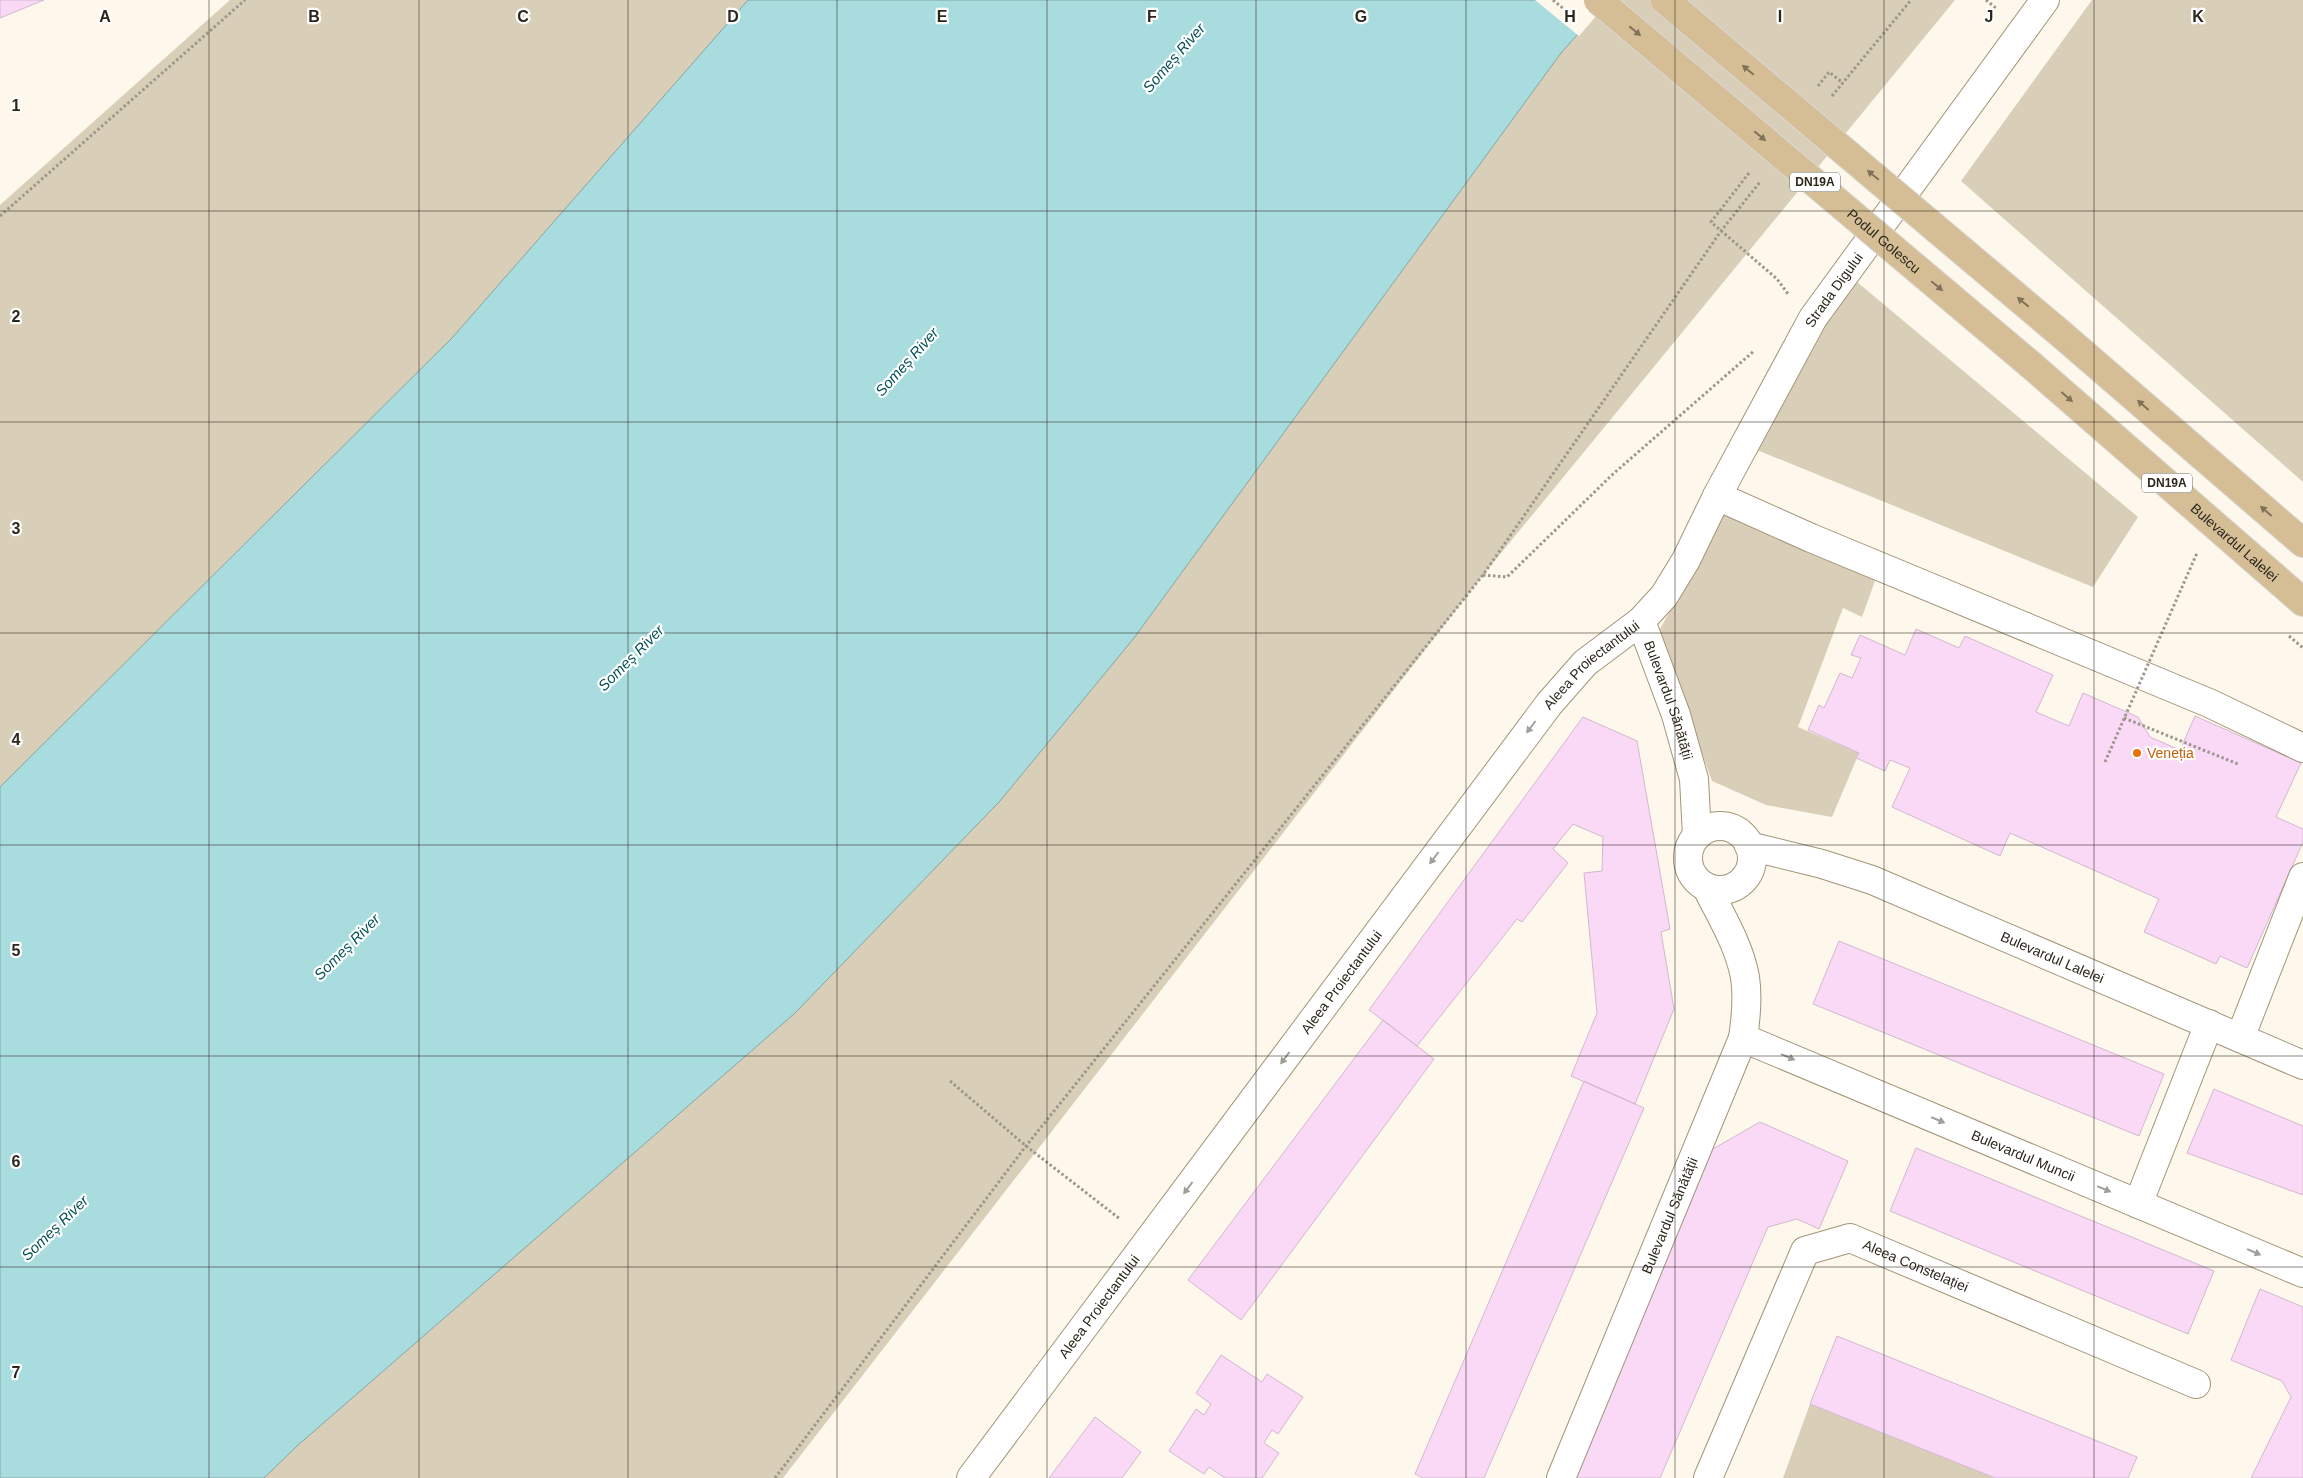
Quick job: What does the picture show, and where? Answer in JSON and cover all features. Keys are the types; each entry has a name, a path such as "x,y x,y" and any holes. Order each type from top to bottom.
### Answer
{"main road":[{"name":"Podul Golescu","path":"1598,0 2030,366"},
{"name":"DN19A","path":"1666,0 2303,543"},
{"name":"Bulevardul Lalelei","path":"2030,366 2303,602"}],"street":[{"name":"Strada Digului","path":"1717,496 1813,318 2045,0"},
{"name":"Aleea Proiectantului","path":"971,1478 1549,704 1585,663 1640,621 1664,596 1686,560 1717,496"},
{"path":"1717,496 1820,542 2209,703 2303,748"},
{"name":"Bulevardul Sănătății","path":"1640,621 1676,715 1694,780 1697,836"},
{"name":"Bulevardul Sănătății","path":"1694,780 1728,828"},
{"path":"1712,828 1728,828 1737,832 1749,846 1750,868 1728,885 1694,878 1689,868 1690,846 1697,836 1712,828"},
{"name":"Bulevardul Lalelei","path":"1749,846 1797,860 1822,864 1872,880 2303,1066"},
{"name":"Bulevardul Lalelei","path":"1728,885 1797,860"},
{"path":"2240,1038 2303,877"},
{"name":"Bulevardul Sănătății","path":"1560,1478 1743,1038 1747,1009 1745,985 1736,948 1728,885"},
{"path":"2138,1204 2209,1024"},
{"name":"Bulevardul Muncii","path":"1743,1038 2303,1273"},
{"name":"Aleea Constelației","path":"1708,1478 1805,1251 1850,1238 2196,1384"}],"path":[{"path":"0,216 245,0"},
{"path":"1843,83 1910,0"},
{"path":"774,1478 1026,1146 1482,574 1721,231 1764,177"},
{"path":"1721,231 1777,279 1793,302"},
{"path":"1482,574 1507,577 1613,474 1758,348"},
{"path":"2105,762 2197,553"},
{"path":"2124,718 2238,764"},
{"path":"950,1081 1026,1146 1149,1240"}],"shaded area":[{"path":"230,0 1955,0 1483,575 783,1478 0,1478 0,205"},
{"path":"2092,0 2303,0 2303,482 1961,181"},
{"path":"1857,282 2138,517 2093,587 1757,450 1825,326"},
{"path":"1729,502 1880,567 1862,617 1843,608 1798,727 1859,753 1832,817 1766,805 1712,781 1659,631"},
{"path":"1810,1404 1995,1478 1783,1478"}],"water":[{"name":"Someș River","path":"748,0 1608,0 1561,53 1134,638 1000,801 795,1013 297,1446 264,1478 0,1478 0,787 452,338"}],"pier":[{"path":"1535,0 1610,0 1579,36"}],"building":[{"path":"0,0 44,0 0,18"},
{"path":"1916,629 1959,648 1965,636 2053,675 2036,712 2069,726 2083,693 2138,717 2150,737 2180,750 2195,716 2301,763 2276,817 2303,829 2303,842 2247,968 2220,956 2216,964 2144,932 2159,899 2010,833 2000,856 1892,807 1910,768 1890,760 1885,771 1856,758 1859,753 1808,730 1819,705 1824,708 1840,673 1852,678 1861,658 1851,655 1860,635 1905,655"},
{"path":"1583,717 1637,741 1670,929 1661,932 1674,1009 1635,1104 1571,1076 1597,1013 1584,873 1602,871 1603,837 1573,824 1553,849 1568,863 1522,922 1517,919 1417,1046 1369,1010"},
{"path":"1839,941 2164,1074 2139,1136 1813,1004"},
{"path":"1383,1020 1434,1059 1241,1320 1188,1280"},
{"path":"1584,1081 1644,1108 1484,1478 1423,1478 1415,1474"},
{"path":"2214,1089 2303,1126 2303,1195 2187,1153"},
{"path":"1760,1122 1848,1161 1819,1229 1797,1219 1768,1227 1660,1478 1570,1478 1711,1150"},
{"path":"1916,1148 2214,1271 2188,1334 1890,1211"},
{"path":"2260,1289 2303,1307 2303,1478 2251,1478 2291,1397 2282,1381 2231,1360"},
{"path":"1837,1336 2137,1457 2128,1478 1995,1478 1810,1404"},
{"path":"1221,1355 1262,1382 1267,1374 1303,1397 1278,1434 1272,1430 1264,1443 1279,1453 1262,1478 1225,1478 1209,1467 1204,1474 1169,1451 1196,1409 1204,1415 1211,1404 1196,1393"},
{"path":"1095,1417 1141,1452 1122,1478 1049,1478"}],"place":[{"name":"Veneția","path":"2137,753"}]}
